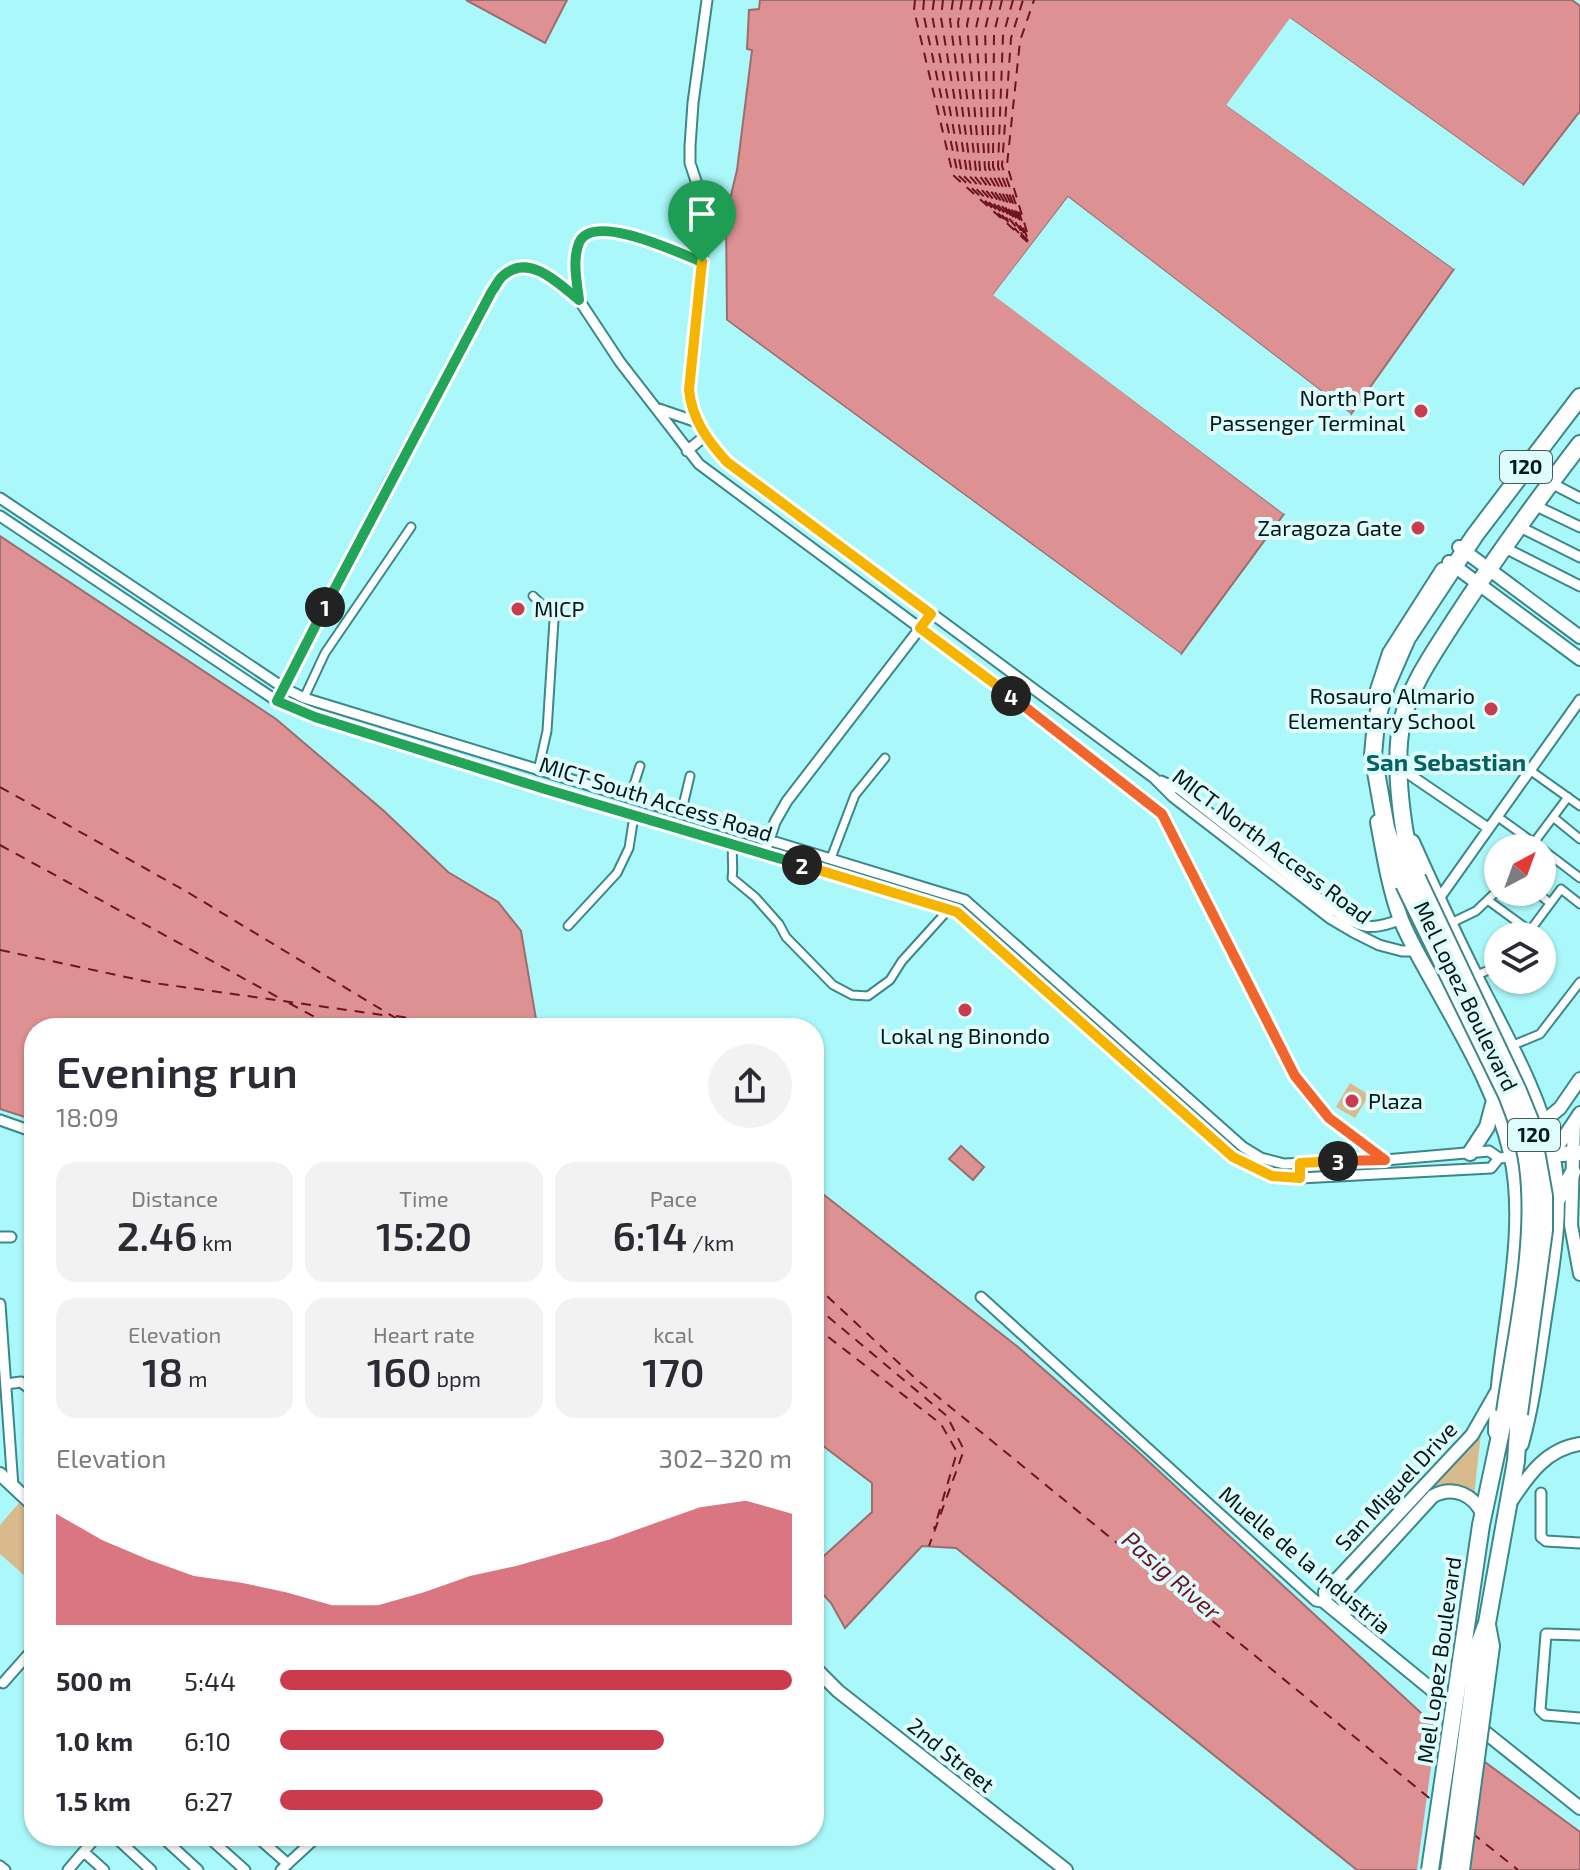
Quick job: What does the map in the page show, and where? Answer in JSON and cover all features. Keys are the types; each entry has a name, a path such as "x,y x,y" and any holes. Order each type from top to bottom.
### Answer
{"highway":[{"name":"Mel Lopez Boulevard","path":"1430,1870 1482,1520 1495,1456 1512,1413 1544,1230 1544,1196 1531,1123 1518,1091 1411,881 1391,848 1373,755 1376,722 1386,686 1407,638 1452,564 1580,397"},
{"name":"Mel Lopez Boulevard","path":"1411,881 1403,824 1400,768 1402,722 1417,681 1487,568 1580,444"},
{"name":"Mel Lopez Boulevard","path":"1449,1870 1479,1644 1487,1623 1516,1461 1512,1413"},
{"name":"Mel Lopez Boulevard","path":"1461,1870 1491,1646 1487,1623"}],"main road":[{"name":"Mel Lopez Boulevard","path":"1452,564 1390,653 1380,677 1369,722 1366,756 1389,883 1401,919 1477,1061 1493,1098 1505,1158 1515,1185 1515,1246 1496,1393 1495,1456"},
{"name":"Mel Lopez Boulevard","path":"1403,824 1511,1046 1543,1122 1552,1155 1557,1201 1553,1254 1531,1406 1516,1461"},
{"path":"1470,1153 1487,1127 1493,1098 1525,1080"},
{"name":"MICT South Access Road","path":"1505,1158 1576,1153"},
{"path":"1557,1201 1573,1172"}],"street":[{"name":"MICT North Access Road","path":"707,0 690,146 690,163 702,199 702,262 689,371 691,405 705,436 727,462 1154,778 1173,797 1331,919 1370,942 1402,951 1416,951"},
{"path":"579,300 575,263 580,240 590,231 601,229 631,236 702,262"},
{"path":"277,701 492,291 504,275 520,268 534,268 551,277 579,300 687,451 722,483 920,628 1162,814 1295,1076 1329,1118 1385,1160"},
{"path":"653,407 697,422"},
{"path":"687,451 705,436"},
{"path":"1551,483 1580,498"},
{"path":"0,516 4,501"},
{"name":"MICT South Access Road","path":"4,501 284,688 304,698 965,900 1243,1147 1261,1158 1284,1164 1385,1160 1489,1151 1505,1158"},
{"path":"1534,505 1580,527"},
{"name":"MICT South Access Road","path":"0,516 277,701 315,717 764,855 950,908 1233,1157 1272,1176 1300,1178 1491,1168 1505,1158"},
{"path":"1518,526 1580,557"},
{"path":"304,698 325,653 411,527"},
{"path":"1465,545 1487,568 1580,637"},
{"path":"1503,547 1580,586"},
{"path":"1452,564 1580,659"},
{"path":"533,596 554,620 547,731 538,771"},
{"path":"764,855 787,801 931,614"},
{"path":"1438,900 1580,700"},
{"path":"1570,714 1580,720"},
{"path":"466,765 470,750"},
{"path":"831,858 855,795 885,758"},
{"path":"630,797 640,766"},
{"path":"1400,768 1488,828"},
{"path":"1531,771 1580,806"},
{"path":"681,814 690,776"},
{"name":"MICT North Access Road","path":"1154,778 1179,789 1331,908 1356,924 1376,928 1401,919"},
{"path":"1543,834 1568,797"},
{"path":"568,926 617,873 629,848 638,817 647,803"},
{"path":"1498,817 1520,834"},
{"path":"1553,817 1580,839"},
{"path":"733,845 730,858 734,870 732,878 755,897 779,924 786,937 833,985 852,995 868,996 890,980 902,961 950,908"},
{"path":"1556,861 1580,878"},
{"path":"1556,895 1561,889 1580,904"},
{"path":"1449,924 1484,905"},
{"path":"1495,906 1514,922"},
{"path":"1475,976 1484,972"},
{"path":"1511,1046 1540,1034 1580,982"},
{"path":"1543,1122 1560,1108 1580,1079"},
{"path":"0,1118 24,1126"},
{"path":"1577,1118 1571,1225 1580,1274"},
{"path":"1552,1155 1577,1118"},
{"path":"1300,1163 1300,1178"},
{"name":"Muelle de la Industria","path":"981,1297 1316,1601 1326,1603 1580,1808"},
{"path":"0,1304 13,1487"},
{"path":"6,1384 24,1384"},
{"name":"San Miguel Drive","path":"1482,1520 1477,1504 1468,1496 1456,1491 1443,1491 1433,1496 1347,1590 1326,1603 1325,1592 1472,1435 1496,1393"},
{"path":"1509,1506 1526,1477 1545,1460 1562,1449 1580,1444"},
{"path":"0,1474 24,1497"},
{"path":"1541,1493 1541,1537 1546,1541 1580,1543"},
{"path":"1377,1536 1387,1546"},
{"path":"1344,1618 1347,1590"},
{"path":"1580,1635 1546,1634 1540,1710 1545,1715 1580,1718"},
{"path":"3,1683 24,1659"},
{"name":"2nd Street","path":"824,1677 1066,1870"},
{"path":"68,1870 89,1846"},
{"path":"125,1846 151,1870"},
{"path":"172,1846 198,1870"},
{"path":"218,1846 245,1870"},
{"path":"265,1846 285,1867 308,1846"},
{"path":"84,1852 104,1870"},
{"path":"0,1866 5,1870"}],"shaded area":[{"name":"Plaza","path":"1350,1083 1369,1095 1355,1118 1336,1107"},
{"path":"1481,1433 1474,1496 1456,1487 1436,1487 1433,1482"},
{"path":"19,1503 24,1508 24,1575 0,1554 0,1525"}],"water":[{"path":"466,0 567,0 545,43"},
{"path":"760,0 1572,0 1580,6 1580,111 1523,185 1291,19 1227,105 1454,269 1351,414 1068,197 994,294 1284,514 1181,654 727,320 726,216 737,170 752,50 747,49 749,10 759,9"},
{"path":"0,536 276,719 384,811 448,872 498,902 521,931 536,1018 24,1018 24,1117 0,1109"},
{"path":"961,1146 984,1167 973,1180 949,1159"},
{"name":"Pasig River","path":"824,1195 1018,1347 1135,1449 1432,1723 1580,1832 1580,1870 1357,1870 956,1548 922,1546 845,1628 824,1595 824,1556 872,1512 872,1483 824,1447"}],"pier":[{"path":"1290,18 1523,185 1520,189 1291,24 1232,104 1457,266 1454,269 1226,105"},
{"path":"1068,197 1351,414 1348,417 1069,202 999,294 1286,511 1284,514 993,295"},
{"path":"723,318 1181,654 1179,658 933,479 725,323"},
{"path":"1437,1722 1482,1755 1466,1870 1417,1870"}],"ferry route":[{"path":"915,0 914,10 953,175 1031,245"},
{"path":"924,0 923,12 958,175 1004,219"},
{"path":"934,0 932,15 962,174 1019,233"},
{"path":"943,0 941,18 967,173 1008,220"},
{"path":"953,0 950,20 971,172 1025,238"},
{"path":"962,0 958,23 976,171 1013,221"},
{"path":"972,0 967,25 980,170 1028,241"},
{"path":"982,0 976,28 985,169 1015,220"},
{"path":"992,0 985,30 989,168 1024,233"},
{"path":"1002,0 994,33 993,167 1020,222"},
{"path":"1013,0 1003,36 998,167 1030,244"},
{"path":"1022,221 1002,166 1011,38 1023,0"},
{"path":"1027,232 1007,165 1020,41 1034,0"},
{"path":"0,787 189,893 395,1018"},
{"path":"0,845 283,1000"},
{"path":"0,950 154,983 390,1016"},
{"path":"289,1003 317,1018"},
{"path":"396,1016 408,1018"},
{"path":"824,1293 916,1379 1433,1801"},
{"path":"824,1313 947,1416 964,1450 929,1546"},
{"path":"824,1334 941,1424 957,1452 934,1529"},
{"path":"1472,1833 1518,1870"}],"place":[{"name":"North Port Passenger Terminal","path":"1421,411"},
{"name":"Zaragoza Gate","path":"1418,528"},
{"name":"MICP","path":"518,609"},
{"name":"Rosauro Almario Elementary School","path":"1491,709"},
{"name":"Lokal ng Binondo","path":"965,1010"},
{"name":"Plaza","path":"1352,1101"}],"district":[{"name":"San Sebastian","path":"1446,763"}],"route":[{"path":"601,229 631,236 702,262 689,390 691,405 705,436 727,462 931,614 920,628 1162,814 1295,1076 1329,1118 1385,1160 1300,1163 1300,1178 1272,1176 1233,1157 966,919 946,907 545,789 315,717 277,701 386,488 492,291 504,275 520,268 534,268 551,277 579,300 575,263 580,240 590,231 601,229"}]}
